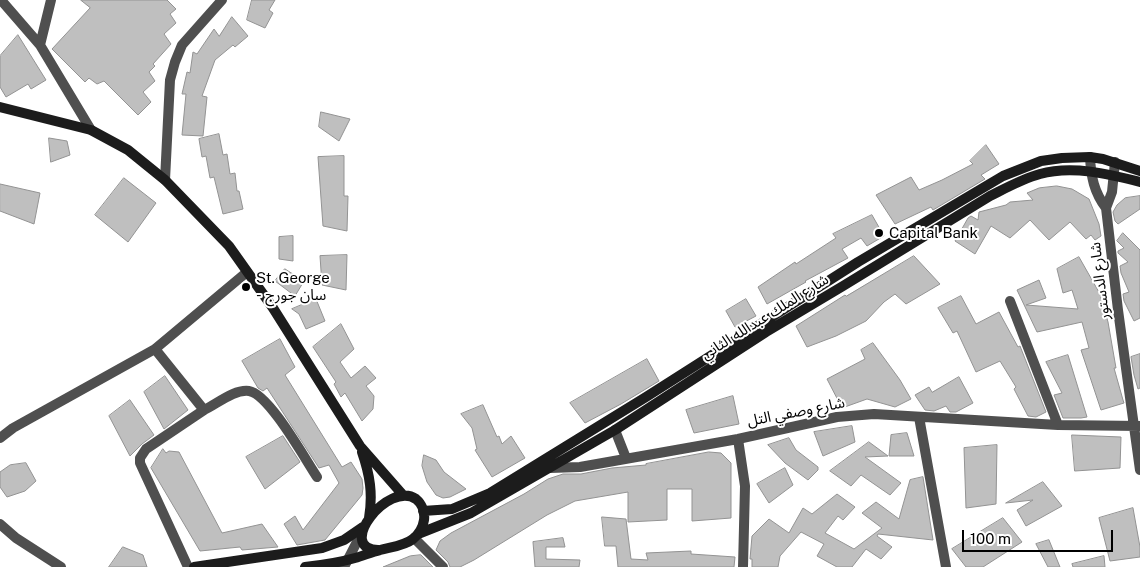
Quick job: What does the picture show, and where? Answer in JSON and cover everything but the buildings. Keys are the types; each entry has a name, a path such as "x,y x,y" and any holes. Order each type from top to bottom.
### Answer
{"main road":[{"path":"0,107 91,130 128,150 165,180 229,246 273,308 360,446 403,496"},
{"name":"شارع الملك عبدالله الثاني","path":"423,511 452,509 490,493 607,422 858,262 1003,176 1041,161 1062,158 1090,157 1115,162 1140,171"},
{"name":"شارع الملك عبدالله الثاني","path":"416,536 471,513 615,430 766,332 990,196 1026,178 1042,173 1061,171 1090,172 1114,175 1140,182"},
{"path":"360,446 371,483 372,501 361,540 371,550 378,550"},
{"path":"194,567 322,548 344,540 364,526 383,504 403,496 411,496 417,500 423,511 422,527 416,536 408,542 378,550 345,564 305,567"}],"street":[{"path":"1,0 40,46 91,130"},
{"path":"40,46 51,0"},
{"path":"165,180 168,108 172,71 182,45 222,0"},
{"name":"شارع الدستور","path":"1090,157 1090,172 1094,189 1106,208 1118,310 1137,426 1140,470"},
{"name":"شارع الدستور","path":"1106,208 1112,192 1115,162"},
{"path":"0,438 13,428 155,349 247,272"},
{"path":"1010,302 1058,425"},
{"path":"155,349 204,410"},
{"path":"188,567 140,463 140,458 146,449 204,410 239,392 249,391 258,395 278,416 317,477"},
{"name":"شارع وصفي التل","path":"550,468 580,466 626,458 738,438 837,417 874,414 1058,425 1137,426"},
{"path":"919,417 946,567"},
{"path":"615,430 626,458"},
{"path":"738,438 745,486 743,567"},
{"path":"0,524 16,538 61,567"},
{"path":"345,564 364,526"},
{"path":"416,536 443,567"}],"place":[{"name":"Capital Bank","path":"879,233"},
{"name":"St. George - سان جورج","path":"246,287"}]}
